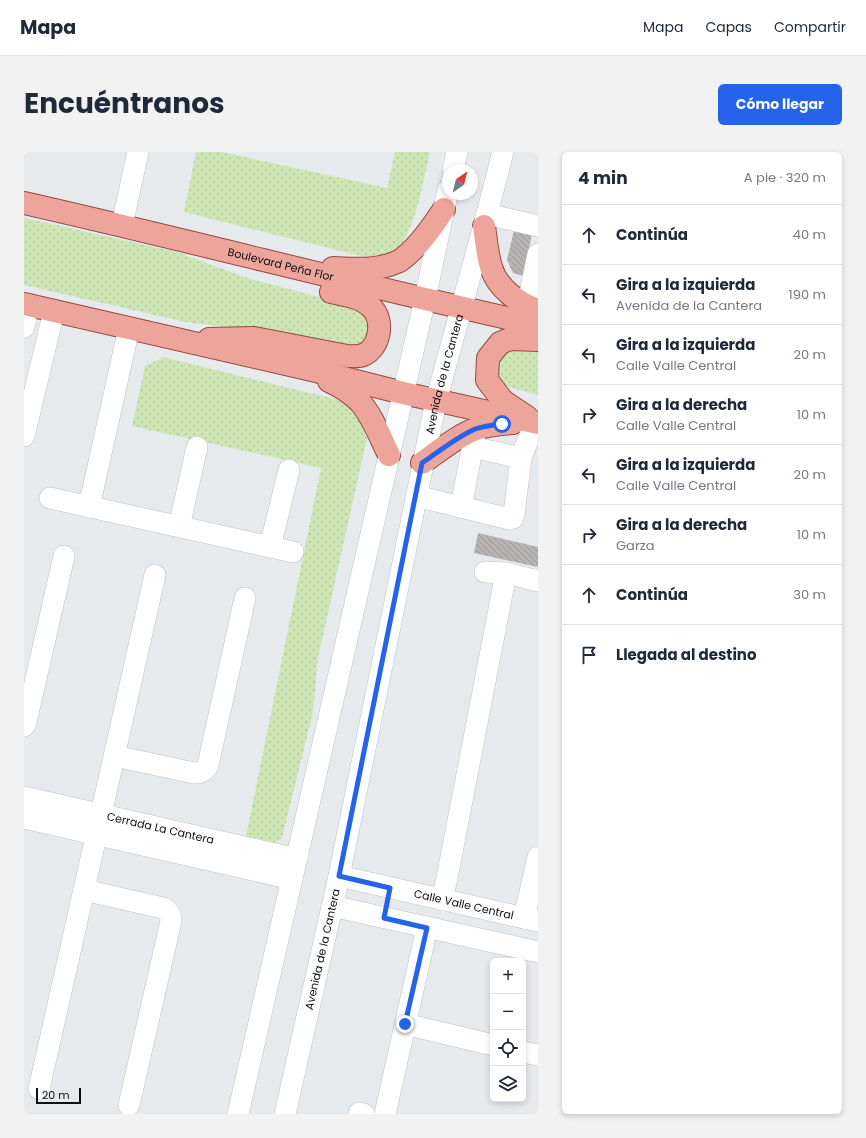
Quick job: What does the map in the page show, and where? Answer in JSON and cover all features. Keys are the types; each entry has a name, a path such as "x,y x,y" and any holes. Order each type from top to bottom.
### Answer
{"main road":[{"path":"300,269 380,268 398,262 415,248 430,231 446,200"},
{"name":"Boulevard Peña Flor","path":"24,203 122,225 460,308 532,316"},
{"path":"485,220 491,267 498,282 532,316"},
{"path":"178,340 254,338 347,356 361,356 369,351 374,345 378,336 379,325 377,315 372,308 363,301 263,275 193,243"},
{"path":"26,305 130,328 436,401 536,422"},
{"path":"536,422 503,401 487,380 488,358 500,343 510,339 538,340"},
{"path":"298,368 340,386 359,402 375,425 389,454"},
{"path":"422,463 464,435 474,438 488,426 536,422"}],"street":[{"path":"122,225 138,152"},
{"path":"454,164 457,152"},
{"name":"Avenida de la Cantera","path":"285,1114 339,876 422,463 436,401 503,152"},
{"path":"238,1114 425,300 446,200"},
{"path":"485,220 538,226"},
{"path":"532,316 538,254"},
{"path":"24,327 26,305"},
{"path":"24,436 31,377 54,311"},
{"path":"89,507 130,328"},
{"path":"416,496 510,519 513,518 521,458 536,422"},
{"path":"461,507 474,438 521,458"},
{"path":"178,526 198,447"},
{"path":"270,547 289,470"},
{"path":"50,498 293,552"},
{"path":"24,726 64,556"},
{"path":"486,572 506,573 538,581"},
{"path":"442,900 506,573"},
{"path":"40,1089 155,575"},
{"path":"114,756 194,773 203,772 208,765 245,598"},
{"name":"Cerrada La Cantera","path":"24,796 297,859"},
{"name":"Cerrada La Cantera","path":"24,818 292,879"},
{"path":"531,920 538,857"},
{"name":"Calle Valle Central","path":"339,876 531,920"},
{"path":"384,918 390,888"},
{"path":"84,890 163,908 170,913 171,917 170,929 130,1105"},
{"path":"332,906 538,952"},
{"path":"385,1114 427,928"},
{"path":"405,1024 490,1044"},
{"path":"526,1053 538,1056"}],"green space":[{"path":"196,152 222,152 387,188 395,152 430,152 414,218 403,242 397,248 385,254 365,257 184,212"},
{"path":"24,218 177,252 247,278 350,305 370,315 368,342 355,349 242,329 185,322 24,285"},
{"path":"505,348 538,349 538,395 512,388 498,380 493,360"},
{"path":"163,357 343,401 358,417 367,438 318,658 313,712 282,838 275,842 246,836 321,468 132,426 145,366"}],"building":[{"path":"515,226 533,230 523,276 513,273 507,260"},
{"path":"478,533 538,547 538,567 474,553"}],"route":[{"path":"405,1024 427,928 384,918 390,888 339,876 422,463 475,429 502,424"}]}
